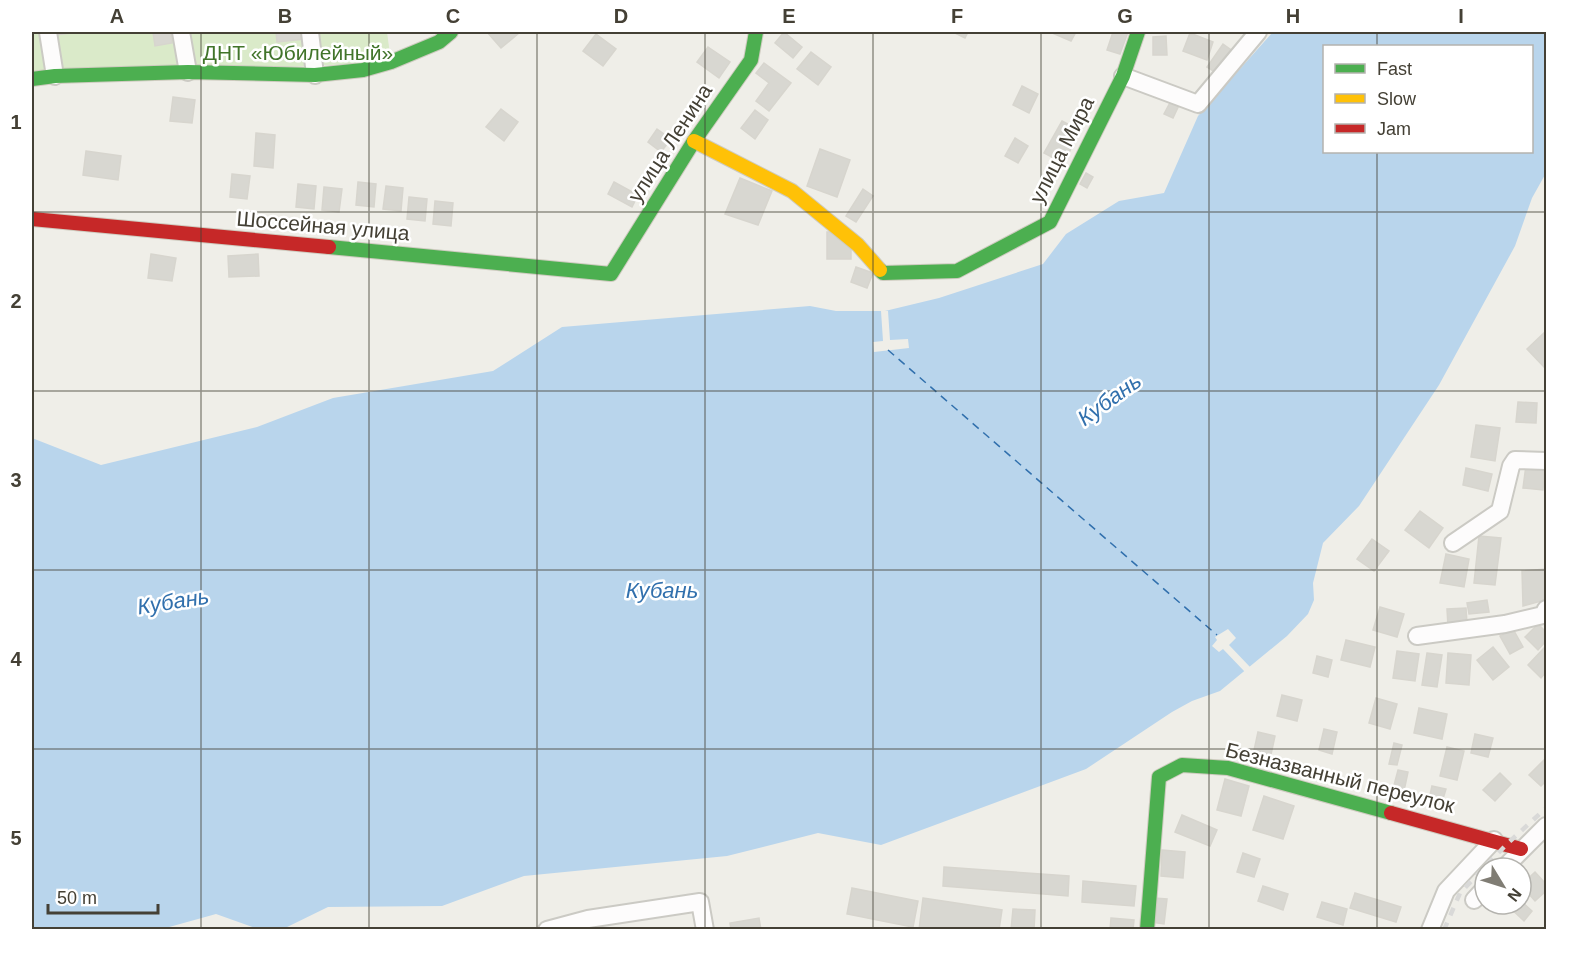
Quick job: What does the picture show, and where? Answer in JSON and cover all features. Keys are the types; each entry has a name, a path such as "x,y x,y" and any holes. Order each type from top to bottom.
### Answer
{"street":[{"path":"48,32 55,76"},
{"path":"181,32 188,72"},
{"path":"310,32 315,75"},
{"path":"32,79 55,76 188,72 315,75 363,70 391,62 439,42 452,32"},
{"name":"улица Ленина","path":"611,274 694,141 751,60 756,32"},
{"name":"улица Мира","path":"694,141 792,191 858,245 883,273 957,272 1050,222 1123,76 1138,32"},
{"path":"1123,76 1198,104 1258,32"},
{"name":"Шоссейная улица","path":"32,219 611,274"},
{"path":"1453,543 1500,511 1511,466 1515,460 1546,461"},
{"path":"1417,636 1505,624 1543,615 1546,609"},
{"name":"Безназванный переулок","path":"1148,930 1159,777 1182,765 1228,768 1521,849"},
{"path":"1515,856 1546,826"},
{"path":"1430,930 1446,891 1494,840"},
{"path":"547,930 588,919 700,902 705,930"}],"green space":[{"name":"ДНТ «Юбилейный»","path":"32,32 387,32 391,62 32,79"}],"water":[{"name":"Кубань","path":"1273,32 1546,32 1546,173 1532,198 1515,246 1439,385 1359,506 1323,543 1313,583 1314,600 1308,614 1287,636 1220,691 1192,701 1172,712 1086,769 881,845 818,833 727,856 524,876 442,906 328,907 283,929 258,929 216,914 162,929 32,929 32,438 101,465 257,427 333,398 493,371 562,327 810,306 836,311 885,311 939,298 1043,264 1066,234 1119,201 1164,193 1198,116"}],"pier":[{"path":"881,311 888,311 890,340 908,339 909,348 874,352 873,342 883,341"},
{"path":"1228,629 1236,638 1229,645 1250,667 1245,672 1223,649 1219,652 1212,646 1217,640 1215,637"}],"building":[{"path":"55,32 80,32 55,35"},
{"path":"153,32 171,32 172,43 155,46"},
{"path":"276,32 304,32 305,39 277,42"},
{"path":"487,32 518,32 519,33 501,48"},
{"path":"784,32 802,47 793,58 775,43"},
{"path":"953,32 968,32 965,38"},
{"path":"1050,32 1076,32 1071,41"},
{"path":"1113,32 1128,32 1120,54 1107,50"},
{"path":"1190,33 1213,42 1207,60 1183,51"},
{"path":"596,34 616,49 603,66 583,51"},
{"path":"1166,36 1167,55 1153,55 1153,37"},
{"path":"1223,44 1234,52 1218,74 1207,67"},
{"path":"708,47 730,62 719,78 697,62"},
{"path":"811,52 831,67 818,85 797,69"},
{"path":"764,63 791,83 769,111 756,101 769,83 756,73"},
{"path":"1022,86 1038,94 1029,113 1013,105"},
{"path":"173,97 195,100 192,123 170,121"},
{"path":"1172,99 1180,103 1173,118 1164,114"},
{"path":"501,109 518,122 504,141 486,127"},
{"path":"755,110 768,120 755,139 741,128"},
{"path":"1062,121 1081,131 1063,163 1044,153"},
{"path":"657,129 671,139 661,152 648,142"},
{"path":"256,133 275,135 273,168 254,166"},
{"path":"1015,138 1028,146 1018,163 1005,156"},
{"path":"820,149 850,160 837,197 807,186"},
{"path":"86,151 121,156 118,180 83,175"},
{"path":"1086,173 1093,177 1087,188 1080,184"},
{"path":"232,174 250,176 247,199 230,197"},
{"path":"740,178 772,191 758,225 725,214"},
{"path":"358,182 376,184 374,207 356,205"},
{"path":"614,182 638,195 632,207 608,194"},
{"path":"298,184 316,186 314,209 296,207"},
{"path":"386,186 403,188 401,211 383,209"},
{"path":"324,187 342,189 339,212 322,210"},
{"path":"863,189 873,196 856,222 846,216"},
{"path":"409,197 427,199 425,221 407,219"},
{"path":"435,201 453,203 451,226 433,224"},
{"path":"827,232 851,232 851,259 827,259"},
{"path":"151,254 176,258 172,281 148,278"},
{"path":"258,254 259,276 229,277 228,256"},
{"path":"856,267 873,273 867,288 851,282"},
{"path":"1546,331 1546,369 1527,349"},
{"path":"1518,402 1537,403 1536,423 1516,422"},
{"path":"1476,425 1500,428 1495,461 1471,457"},
{"path":"1526,465 1545,467 1543,490 1523,488"},
{"path":"1466,468 1492,474 1488,491 1463,485"},
{"path":"1420,511 1443,528 1429,548 1405,530"},
{"path":"1479,536 1501,538 1495,585 1474,583"},
{"path":"1372,539 1389,551 1374,571 1357,559"},
{"path":"1446,554 1469,559 1464,587 1440,583"},
{"path":"1546,569 1545,600 1523,606 1522,571"},
{"path":"1487,600 1489,612 1469,614 1467,603"},
{"path":"1380,607 1404,614 1397,637 1373,630"},
{"path":"1466,608 1467,624 1448,626 1447,609"},
{"path":"1538,624 1546,632 1546,641 1538,650 1525,637"},
{"path":"1513,629 1523,647 1510,654 1500,636"},
{"path":"1346,640 1375,647 1370,667 1341,660"},
{"path":"1546,646 1546,672 1541,678 1528,665"},
{"path":"1493,647 1509,667 1493,680 1477,660"},
{"path":"1397,651 1419,654 1415,681 1393,678"},
{"path":"1427,653 1442,655 1437,687 1422,685"},
{"path":"1448,653 1471,655 1469,685 1446,683"},
{"path":"1317,656 1332,660 1328,677 1313,673"},
{"path":"1282,695 1302,700 1297,721 1277,716"},
{"path":"1376,698 1397,704 1390,729 1369,723"},
{"path":"1419,708 1447,714 1442,739 1414,733"},
{"path":"1324,729 1337,732 1332,754 1319,750"},
{"path":"1258,732 1275,736 1270,759 1253,755"},
{"path":"1475,734 1493,738 1488,757 1471,753"},
{"path":"1394,743 1402,745 1397,765 1389,764"},
{"path":"1447,747 1464,751 1457,780 1440,776"},
{"path":"1545,759 1546,781 1541,786 1529,775"},
{"path":"1398,770 1408,772 1404,791 1393,789"},
{"path":"1500,773 1511,784 1495,801 1483,790"},
{"path":"1225,779 1249,786 1241,816 1217,810"},
{"path":"1432,786 1446,789 1442,802 1429,799"},
{"path":"1264,796 1294,806 1283,839 1253,830"},
{"path":"1182,815 1217,830 1210,846 1175,832"},
{"path":"1162,850 1185,852 1183,878 1161,876"},
{"path":"1243,853 1260,859 1254,877 1237,872"},
{"path":"944,867 1069,876 1068,896 943,886"},
{"path":"1535,872 1546,884 1546,891 1535,901 1533,899 1533,874"},
{"path":"1083,881 1136,886 1134,906 1082,902"},
{"path":"1263,886 1288,894 1283,910 1258,901"},
{"path":"852,888 918,901 913,927 847,914"},
{"path":"1355,893 1401,907 1396,922 1350,908"},
{"path":"923,898 1002,910 999,930 919,930"},
{"path":"1154,898 1167,899 1164,924 1151,922"},
{"path":"1322,902 1347,909 1343,925 1317,917"},
{"path":"1013,909 1035,910 1034,930 1011,930"},
{"path":"1519,916 1528,916 1524,921"},
{"path":"759,918 761,930 731,930 730,923"},
{"path":"1111,918 1134,920 1133,930 1110,930"}],"ferry route":[{"path":"888,350 1217,635"}],"railway":[{"path":"1444,930 1460,893 1507,844 1546,808"}],"traffic: fast":[{"path":"32,79 55,76 188,72 315,75 363,70 391,62 439,42 451,32"},
{"path":"329,247 611,274 694,141 751,60 756,32"},
{"path":"880,270 883,273 957,271 1050,222 1123,76 1138,32"},
{"path":"1147,930 1159,777 1182,765 1228,768 1391,813"}],"traffic: slow":[{"path":"694,141 792,191 858,245 880,270"}],"traffic: jam":[{"path":"32,219 329,247"},
{"path":"1391,813 1521,849"}]}
